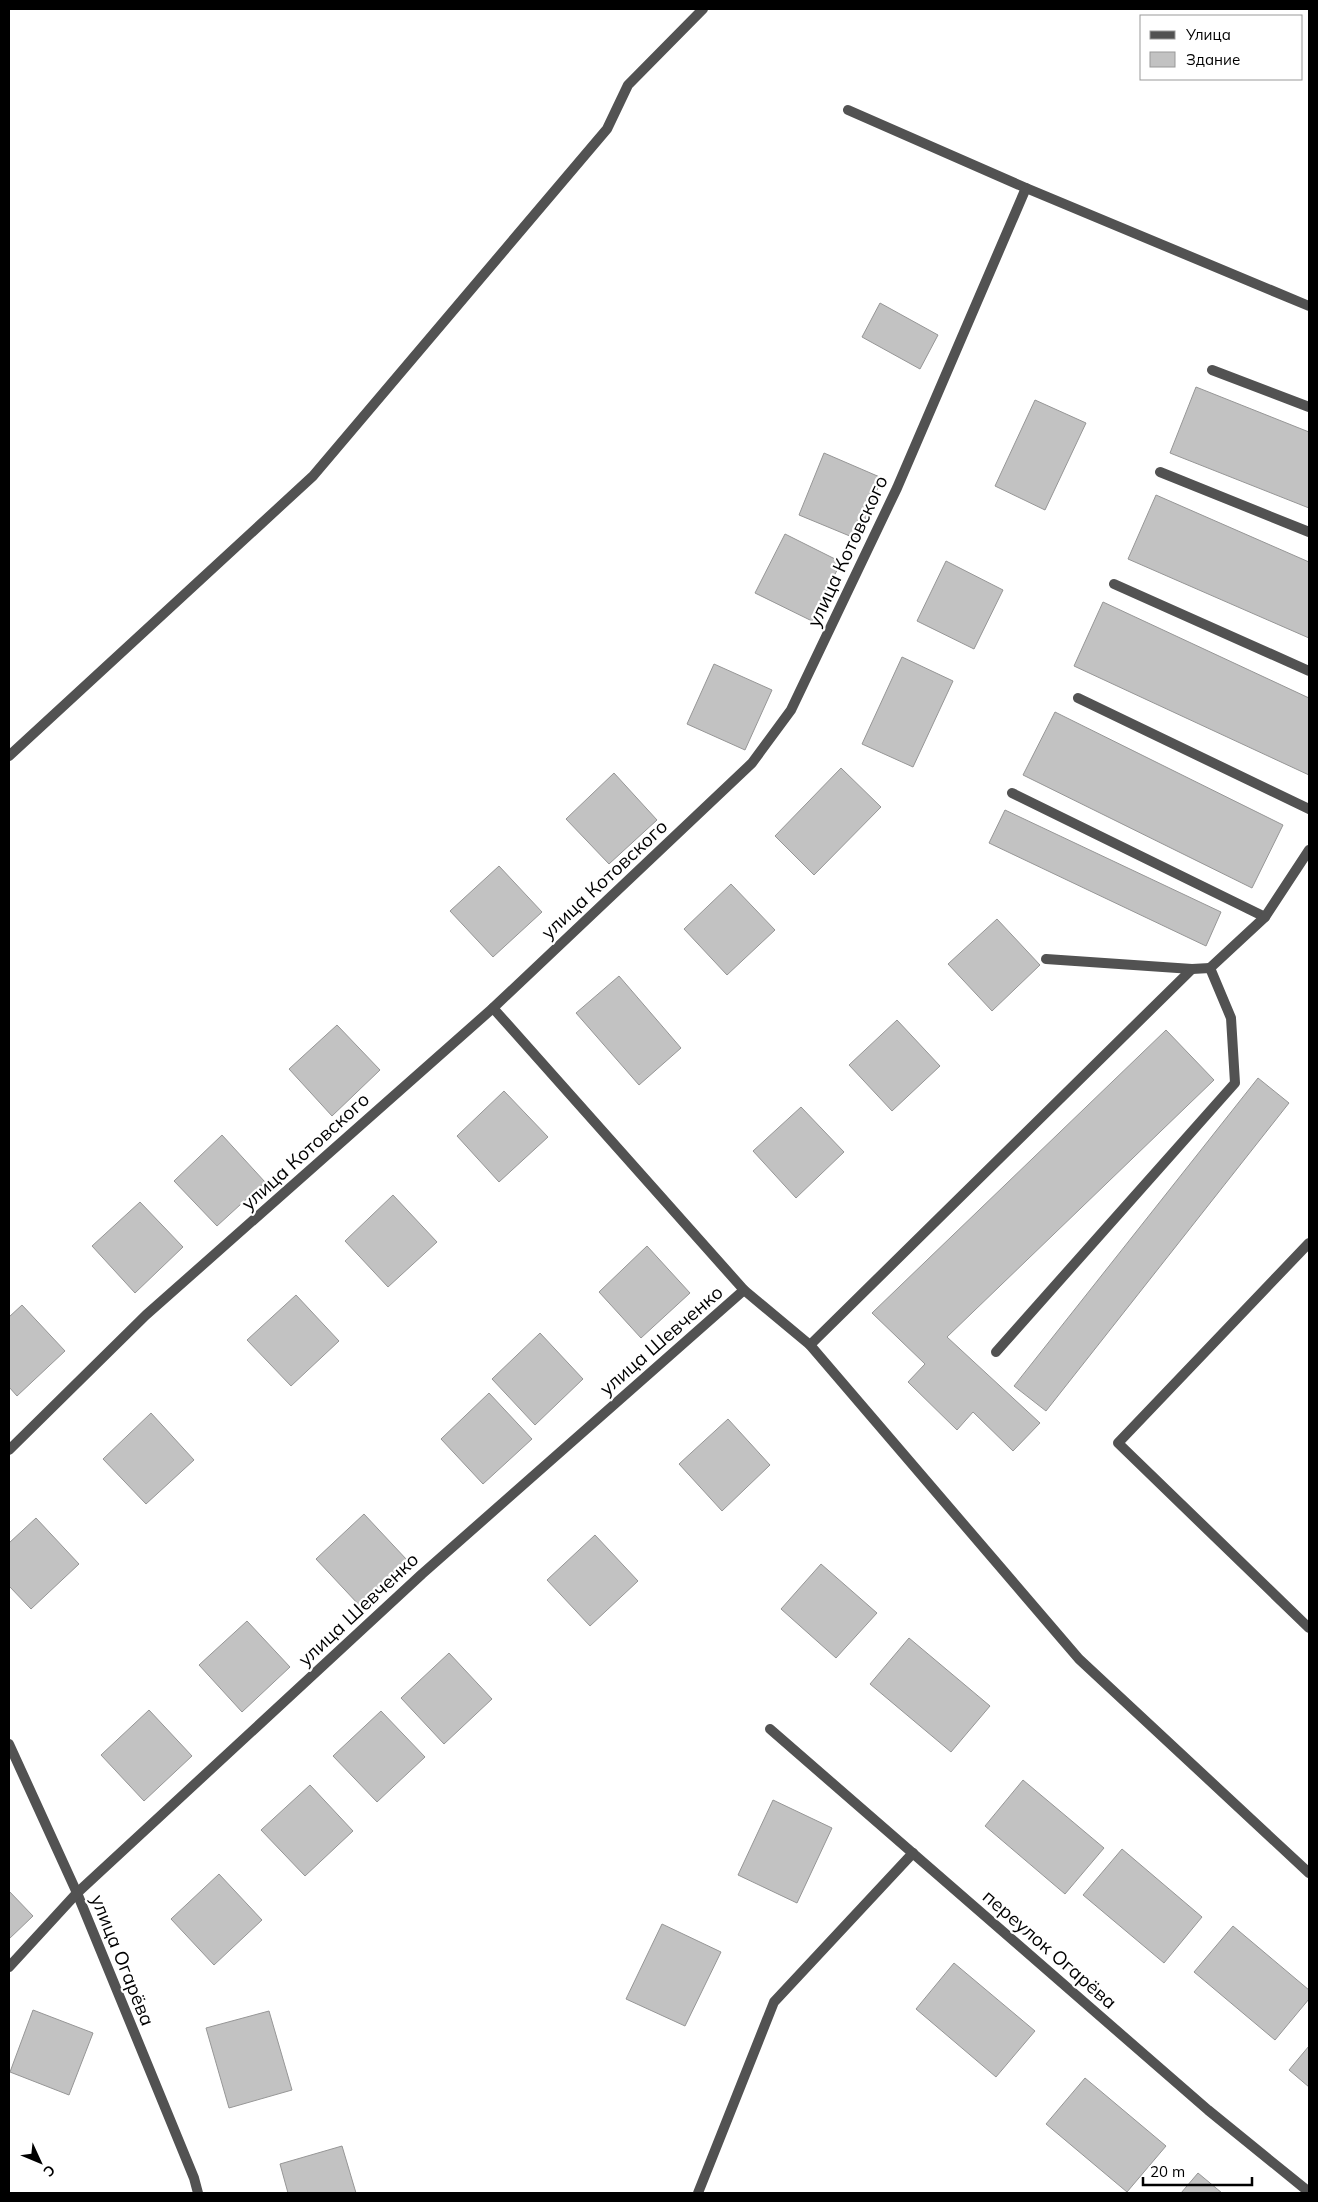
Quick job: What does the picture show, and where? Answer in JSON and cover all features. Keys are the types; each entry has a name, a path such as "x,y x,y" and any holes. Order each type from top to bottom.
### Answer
{"street":[{"path":"9,756 314,476 607,129 628,85 703,9"},
{"path":"848,110 1026,188 1309,306"},
{"name":"улица Котовского","path":"9,1450 146,1315 493,1008 752,763 791,710 897,488 1026,188"},
{"path":"1212,370 1309,407"},
{"path":"1160,472 1309,532"},
{"path":"1114,584 1309,671"},
{"path":"1078,698 1309,809"},
{"path":"1012,793 1265,917"},
{"path":"1046,959 1192,969 1210,968 1265,917 1309,850"},
{"path":"996,1352 1235,1083 1231,1018 1210,968"},
{"path":"810,1345 1192,969"},
{"path":"493,1008 744,1290 810,1345 1079,1659 1309,1873"},
{"path":"1309,1243 1118,1442 1309,1628"},
{"name":"улица Шевченко","path":"9,1967 77,1893 422,1574 744,1290"},
{"name":"переулок Огарёва","path":"770,1729 1208,2110 1309,2192"},
{"name":"улица Огарёва","path":"9,1744 77,1893 194,2178 198,2193"},
{"path":"698,2193 774,2002 913,1853"}],"building":[{"path":"880,303 938,335 920,369 862,337"},
{"path":"1196,387 1309,432 1309,508 1170,453"},
{"path":"1035,400 1086,423 1045,510 995,486"},
{"path":"824,453 882,478 857,539 799,515"},
{"path":"1156,495 1309,562 1309,638 1128,559"},
{"path":"785,534 841,562 812,621 755,593"},
{"path":"946,561 1003,590 974,649 917,621"},
{"path":"1103,602 1309,698 1309,775 1074,666"},
{"path":"902,657 953,681 913,767 862,744"},
{"path":"714,664 772,690 745,750 687,724"},
{"path":"1055,712 1283,825 1252,888 1023,775"},
{"path":"841,768 881,807 814,875 775,836"},
{"path":"614,773 657,820 609,864 566,819"},
{"path":"1005,810 1221,912 1206,946 989,843"},
{"path":"499,866 542,912 493,957 450,911"},
{"path":"731,884 775,930 727,975 684,929"},
{"path":"997,919 1040,965 992,1011 948,964"},
{"path":"619,976 681,1048 639,1085 576,1013"},
{"path":"897,1020 940,1066 892,1111 849,1065"},
{"path":"337,1025 380,1070 332,1116 289,1069"},
{"path":"1166,1030 1214,1080 947,1337 1040,1423 1013,1451 973,1412 957,1430 908,1382 925,1364 872,1313"},
{"path":"1258,1078 1289,1103 1046,1411 1014,1386"},
{"path":"504,1091 548,1137 499,1182 457,1136"},
{"path":"801,1107 844,1152 796,1198 753,1151"},
{"path":"222,1135 265,1182 217,1226 174,1181"},
{"path":"393,1195 437,1242 388,1287 345,1241"},
{"path":"140,1202 183,1247 135,1293 92,1246"},
{"path":"647,1246 690,1293 641,1338 599,1292"},
{"path":"296,1295 339,1341 291,1386 247,1340"},
{"path":"22,1305 65,1351 17,1396 9,1387 9,1317"},
{"path":"540,1333 583,1379 535,1425 492,1379"},
{"path":"489,1393 532,1439 483,1484 441,1439"},
{"path":"151,1413 194,1460 146,1504 103,1459"},
{"path":"728,1419 770,1465 722,1511 679,1464"},
{"path":"364,1514 407,1560 359,1605 316,1559"},
{"path":"36,1518 79,1564 31,1609 9,1586 9,1543"},
{"path":"595,1535 638,1581 590,1626 547,1580"},
{"path":"821,1564 877,1613 836,1658 781,1609"},
{"path":"247,1621 290,1667 242,1712 199,1665"},
{"path":"909,1638 990,1706 951,1752 870,1684"},
{"path":"449,1653 492,1699 444,1744 401,1698"},
{"path":"149,1710 192,1756 144,1801 101,1755"},
{"path":"381,1711 425,1757 377,1802 333,1756"},
{"path":"1023,1780 1104,1848 1065,1894 985,1826"},
{"path":"310,1785 353,1831 305,1876 261,1830"},
{"path":"773,1800 832,1828 797,1903 738,1875"},
{"path":"1122,1849 1202,1917 1164,1963 1083,1895"},
{"path":"219,1874 262,1920 214,1965 171,1919"},
{"path":"9,1891 33,1916 9,1939"},
{"path":"662,1924 721,1952 685,2026 626,1999"},
{"path":"1233,1926 1309,1990 1309,1999 1275,2040 1194,1972"},
{"path":"954,1963 1035,2031 996,2077 916,2009"},
{"path":"33,2010 93,2033 69,2095 10,2072"},
{"path":"269,2011 292,2090 229,2108 206,2028"},
{"path":"1309,2046 1309,2087 1289,2070"},
{"path":"1085,2078 1166,2146 1127,2192 1046,2124"},
{"path":"342,2146 356,2193 288,2193 280,2164"},
{"path":"1198,2173 1222,2193 1181,2193"}]}
